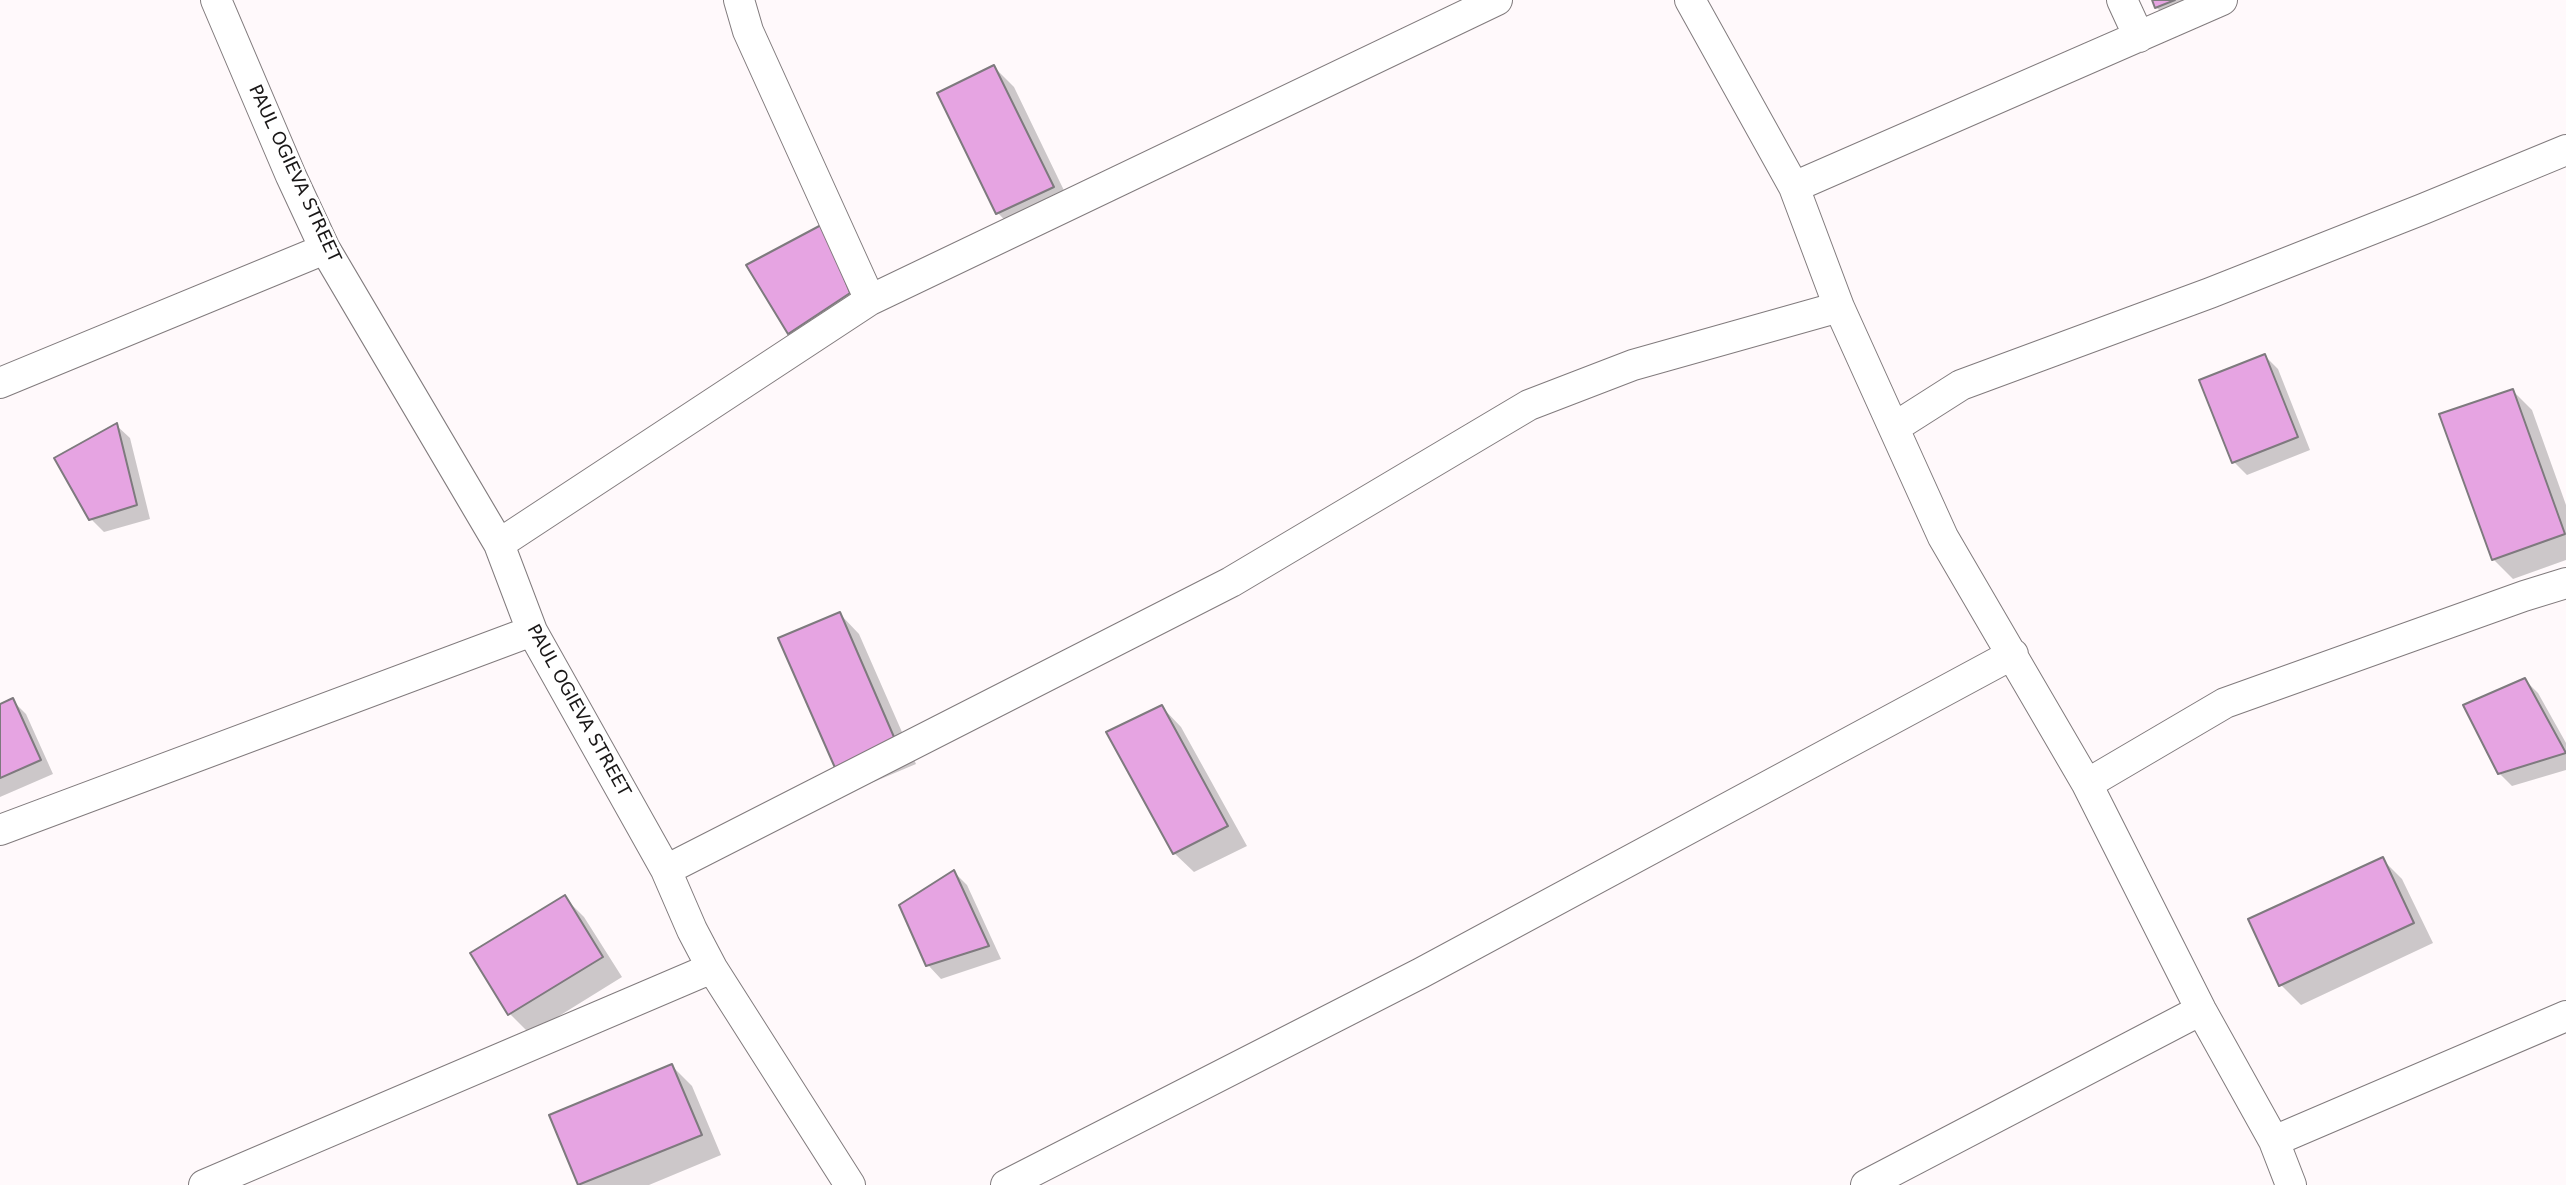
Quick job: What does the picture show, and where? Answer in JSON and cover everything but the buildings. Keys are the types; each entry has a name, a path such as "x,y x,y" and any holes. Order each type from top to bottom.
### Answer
{"street":[{"name":"PAUL OGIEVA STREET","path":"216,0 325,249 499,544 532,631 666,870 712,968 850,1185"},
{"path":"739,0 748,31 870,300"},
{"path":"499,544 870,300 1497,0"},
{"path":"1690,0 1794,187 1839,307 1943,537 2087,784 2201,1010 2274,1141 2291,1185"},
{"path":"2122,0 2139,37"},
{"path":"1794,187 2222,0"},
{"path":"1895,427 1961,385 2248,278 2566,150"},
{"path":"0,383 325,249"},
{"path":"666,870 1231,582 1529,405 1633,365 1839,307"},
{"path":"2087,784 2225,703 2566,583"},
{"path":"0,830 532,631"},
{"path":"1006,1185 1421,973 2013,654"},
{"path":"204,1185 712,968"},
{"path":"1866,1185 2201,1010"},
{"path":"2274,1141 2566,1016"}]}
